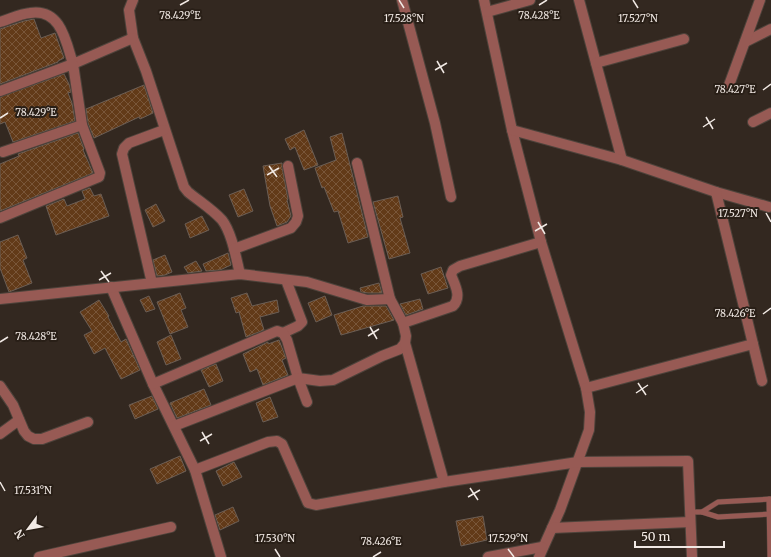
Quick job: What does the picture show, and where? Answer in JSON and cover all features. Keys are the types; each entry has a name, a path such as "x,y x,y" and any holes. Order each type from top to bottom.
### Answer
{"street":[{"path":"133,0 129,10 133,38 146,71 164,130 184,187 223,221 234,249 240,274"},
{"path":"402,0 435,123 452,197"},
{"path":"484,0 512,130 540,242 586,388 590,412 589,430 578,462 560,510 542,547 539,557"},
{"path":"487,12 530,0"},
{"path":"579,0 622,160"},
{"path":"728,88 760,0"},
{"path":"0,22 29,12 39,12 49,15 57,22 62,30 73,64 82,125 100,172 99,177 0,218"},
{"path":"745,42 771,29"},
{"path":"0,91 73,64 133,38"},
{"path":"596,63 684,39"},
{"path":"753,122 771,113"},
{"path":"3,152 82,125"},
{"path":"152,283 122,154 124,148 129,143 164,130"},
{"path":"512,130 622,160 716,192 769,206"},
{"path":"357,163 390,299 403,323 406,336 405,343 444,482"},
{"path":"234,249 291,228 296,222 298,216 288,166"},
{"path":"716,192 762,381"},
{"path":"403,323 453,306 457,302 458,296 451,275 453,270 460,266 540,242"},
{"path":"0,299 240,274 307,282 359,299 390,299"},
{"path":"283,333 298,326 302,322 286,280"},
{"path":"111,287 153,384 195,470 221,557"},
{"path":"153,384 277,331 283,333 287,340 307,402"},
{"path":"174,426 298,378 320,381 333,380 382,356 400,349 405,343"},
{"path":"586,388 753,344"},
{"path":"0,386 13,405 28,436 34,439 42,439 88,422"},
{"path":"0,434 20,420"},
{"path":"195,470 268,442 277,441 282,444 308,503 316,505 444,482 578,462 688,461 692,557"},
{"path":"552,528 690,517"},
{"path":"39,557 58,555 171,527"},
{"path":"488,557 542,547"}],"lane":[{"path":"690,517 702,512 718,502 770,499 770,557"},
{"path":"702,512 718,517 770,514"}],"building":[{"path":"34,19 41,38 55,33 64,58 58,62 0,84 0,29"},
{"path":"64,74 71,92 68,93 72,103 75,121 13,142 5,122 0,124 0,97"},
{"path":"144,85 153,113 140,119 139,117 94,138 88,123 86,109"},
{"path":"304,130 318,165 304,170 295,147 290,150 285,139"},
{"path":"78,133 84,149 83,150 93,173 0,211 0,164 19,156 18,154"},
{"path":"342,133 368,237 348,243 338,211 334,212 324,187 322,188 315,168 336,160 330,137"},
{"path":"282,163 287,200 291,216 287,222 277,226 270,206 263,166"},
{"path":"90,188 94,196 101,194 109,216 56,235 46,206 64,199 67,206 85,199 82,191"},
{"path":"244,189 253,211 238,217 229,195"},
{"path":"398,196 403,217 400,218 410,253 389,259 373,202"},
{"path":"156,204 165,221 153,227 145,210"},
{"path":"202,216 209,230 190,238 185,224"},
{"path":"18,235 27,258 23,260 32,283 9,292 0,268 0,242"},
{"path":"228,253 231,265 220,270 206,271 203,264"},
{"path":"165,255 172,272 157,276 153,260"},
{"path":"196,261 202,271 188,273 184,267"},
{"path":"441,267 448,288 428,294 421,274"},
{"path":"379,283 382,293 361,292 360,288"},
{"path":"180,293 186,308 181,310 188,327 170,334 157,302"},
{"path":"247,293 252,306 277,300 279,312 260,317 264,330 246,337 239,312 236,313 231,298"},
{"path":"149,296 155,309 146,312 140,300"},
{"path":"325,296 332,315 316,322 308,303"},
{"path":"420,299 423,309 406,315 400,304"},
{"path":"99,300 109,316 108,317 121,342 126,339 140,370 121,379 105,348 94,354 84,335 92,331 80,312"},
{"path":"363,306 386,306 394,320 341,335 334,315"},
{"path":"171,335 181,359 166,365 157,342"},
{"path":"279,340 286,358 282,360 288,375 263,385 257,369 250,372 243,354 268,342 268,344"},
{"path":"216,364 223,381 209,387 201,370"},
{"path":"204,389 211,405 177,418 170,403"},
{"path":"152,396 158,409 135,419 129,405"},
{"path":"270,397 278,417 263,422 256,403"},
{"path":"180,456 186,471 157,484 150,469"},
{"path":"234,462 242,477 223,486 216,471"},
{"path":"233,507 239,521 220,530 215,515"},
{"path":"483,516 487,540 461,546 456,521"}]}
